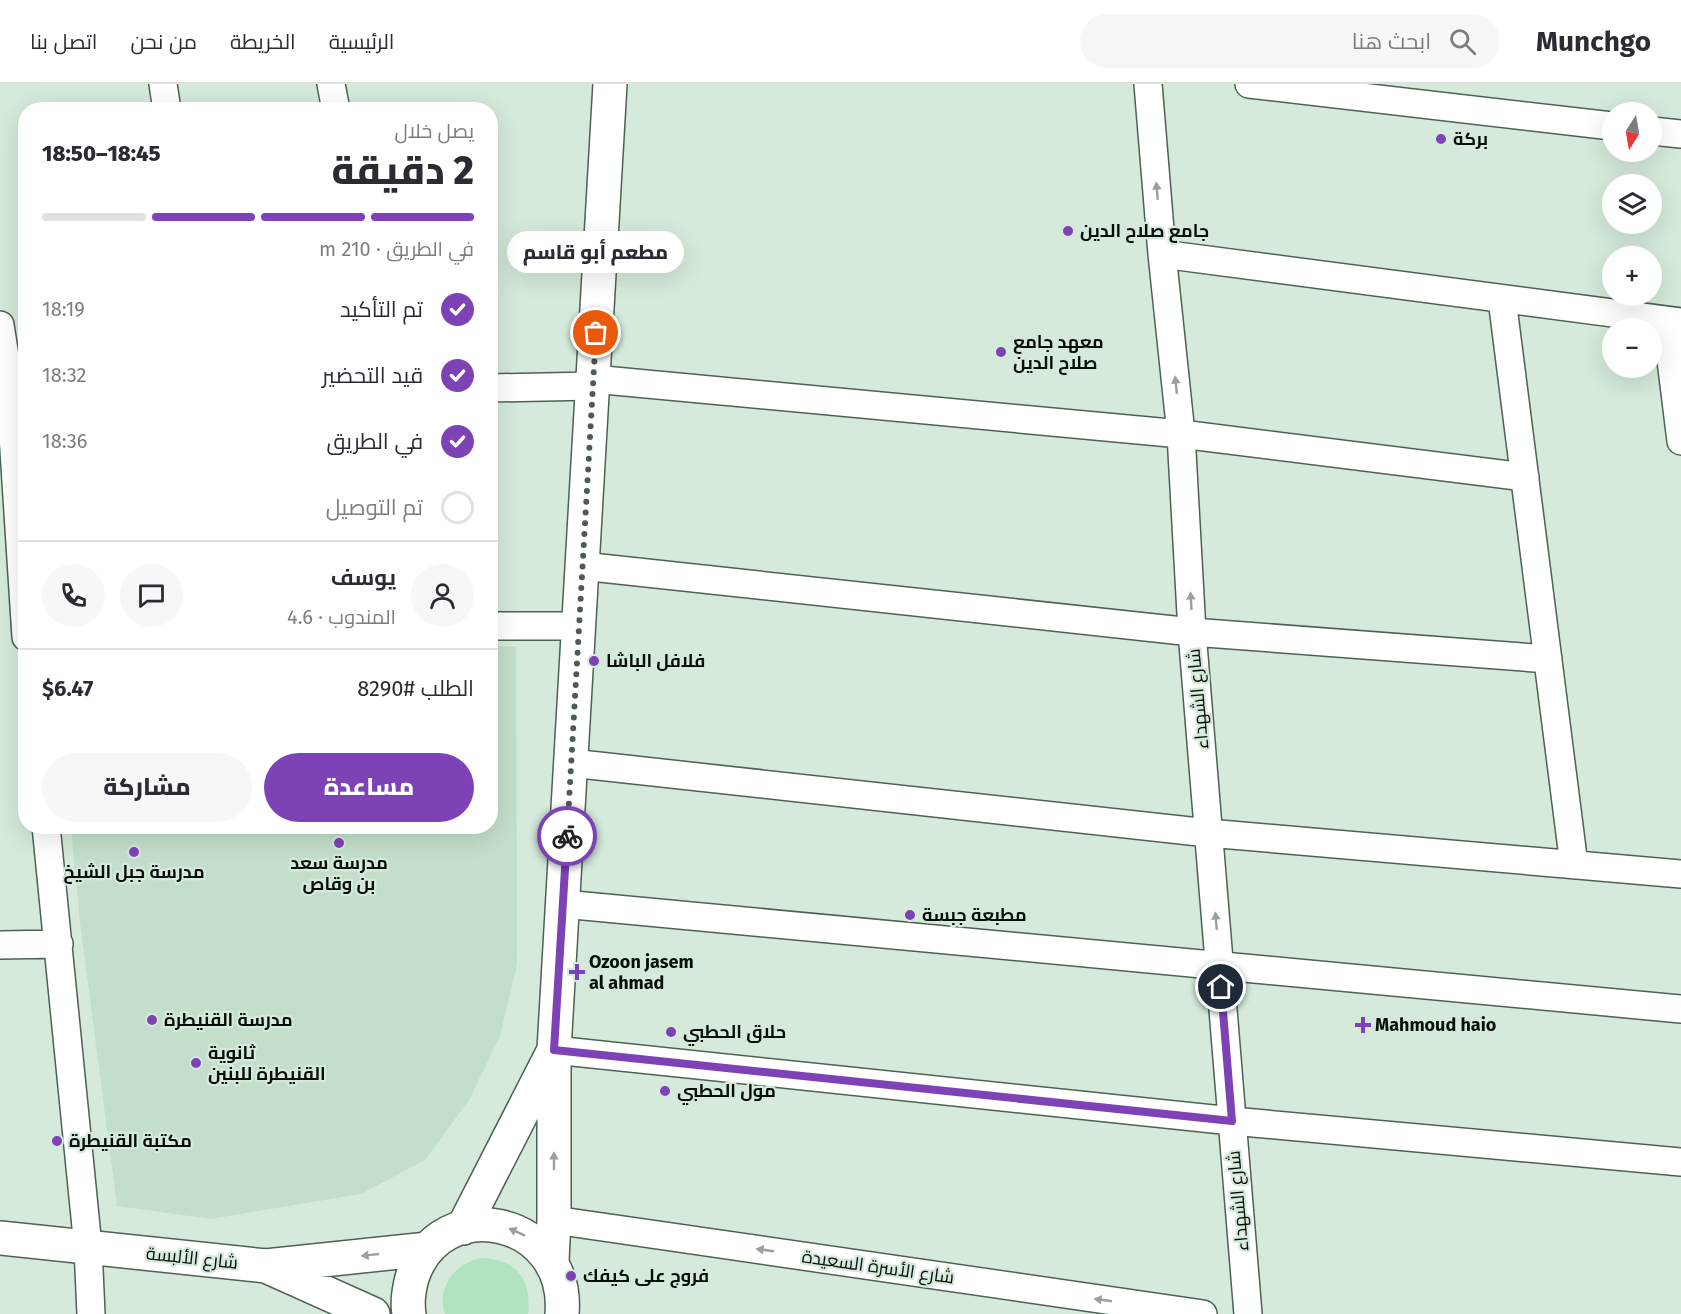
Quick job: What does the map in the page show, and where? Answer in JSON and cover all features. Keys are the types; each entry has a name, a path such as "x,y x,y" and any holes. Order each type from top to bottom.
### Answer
{"street":[{"path":"163,84 166,102"},
{"path":"331,84 334,102"},
{"path":"552,1261 554,1050 610,84"},
{"name":"شارع الشهداء","path":"1148,84 1162,254 1181,434 1192,632 1248,1314"},
{"path":"1249,84 1443,95 1602,124"},
{"path":"1662,132 1681,134"},
{"path":"1162,254 1674,321 1681,441"},
{"path":"1502,299 1574,865"},
{"path":"0,325 12,388 18,501"},
{"path":"498,388 593,383 1181,434 1525,477"},
{"path":"582,567 1192,632 1548,659"},
{"path":"498,626 579,626"},
{"path":"571,763 1208,833 1681,874"},
{"path":"47,834 88,1247 92,1314"},
{"path":"563,904 1681,1009"},
{"path":"0,945 59,944"},
{"path":"554,1050 1232,1121 1681,1162"},
{"path":"463,1228 554,1050"},
{"name":"شارع الأسرة السعيدة","path":"554,1220 1203,1314"},
{"path":"409,1314 409,1288 416,1267 428,1249 444,1236 463,1228 483,1225 503,1226 522,1233 539,1245 552,1261 559,1278 563,1295 562,1314"},
{"name":"شارع الألبسة","path":"0,1238 266,1266 373,1314"},
{"path":"266,1266 428,1249"}],"shaded area":[{"path":"498,646 516,647 517,964 500,1036 469,1100 425,1160 361,1194 211,1219 117,1206 80,922 72,834 498,834"}],"green space":[{"path":"481,1258 504,1262 519,1273 527,1291 528,1314 445,1314 443,1294 450,1278 463,1265"}],"way so far":[{"path":"567,836 596,333"}],"place":[{"name":"بركة","path":"1441,139"},
{"name":"جامع صلاح الدين","path":"1068,231"},
{"name":"مطعم أبو قاسم","path":"596,333"},
{"name":"معهد جامع صلاح الدين","path":"1001,352"},
{"name":"فلافل الباشا","path":"594,661"},
{"name":"مدرسة سعد بن وقاص","path":"339,843"},
{"name":"مدرسة جبل الشيخ","path":"134,852"},
{"name":"مطبعة جبسة","path":"910,915"},
{"name":"Ozoon jasem al ahmad","path":"577,972"},
{"name":"مدرسة القنيطرة","path":"152,1020"},
{"name":"Mahmoud haio","path":"1363,1025"},
{"name":"حلاق الحطبي","path":"671,1032"},
{"name":"ثانوية القنيطرة للبنين","path":"196,1063"},
{"name":"مول الحطبي","path":"665,1091"},
{"name":"مكتبة القنيطرة","path":"57,1141"},
{"name":"فروج على كيفك","path":"571,1276"}],"route":[{"path":"567,836 554,1050 1232,1121 1221,987"}]}
